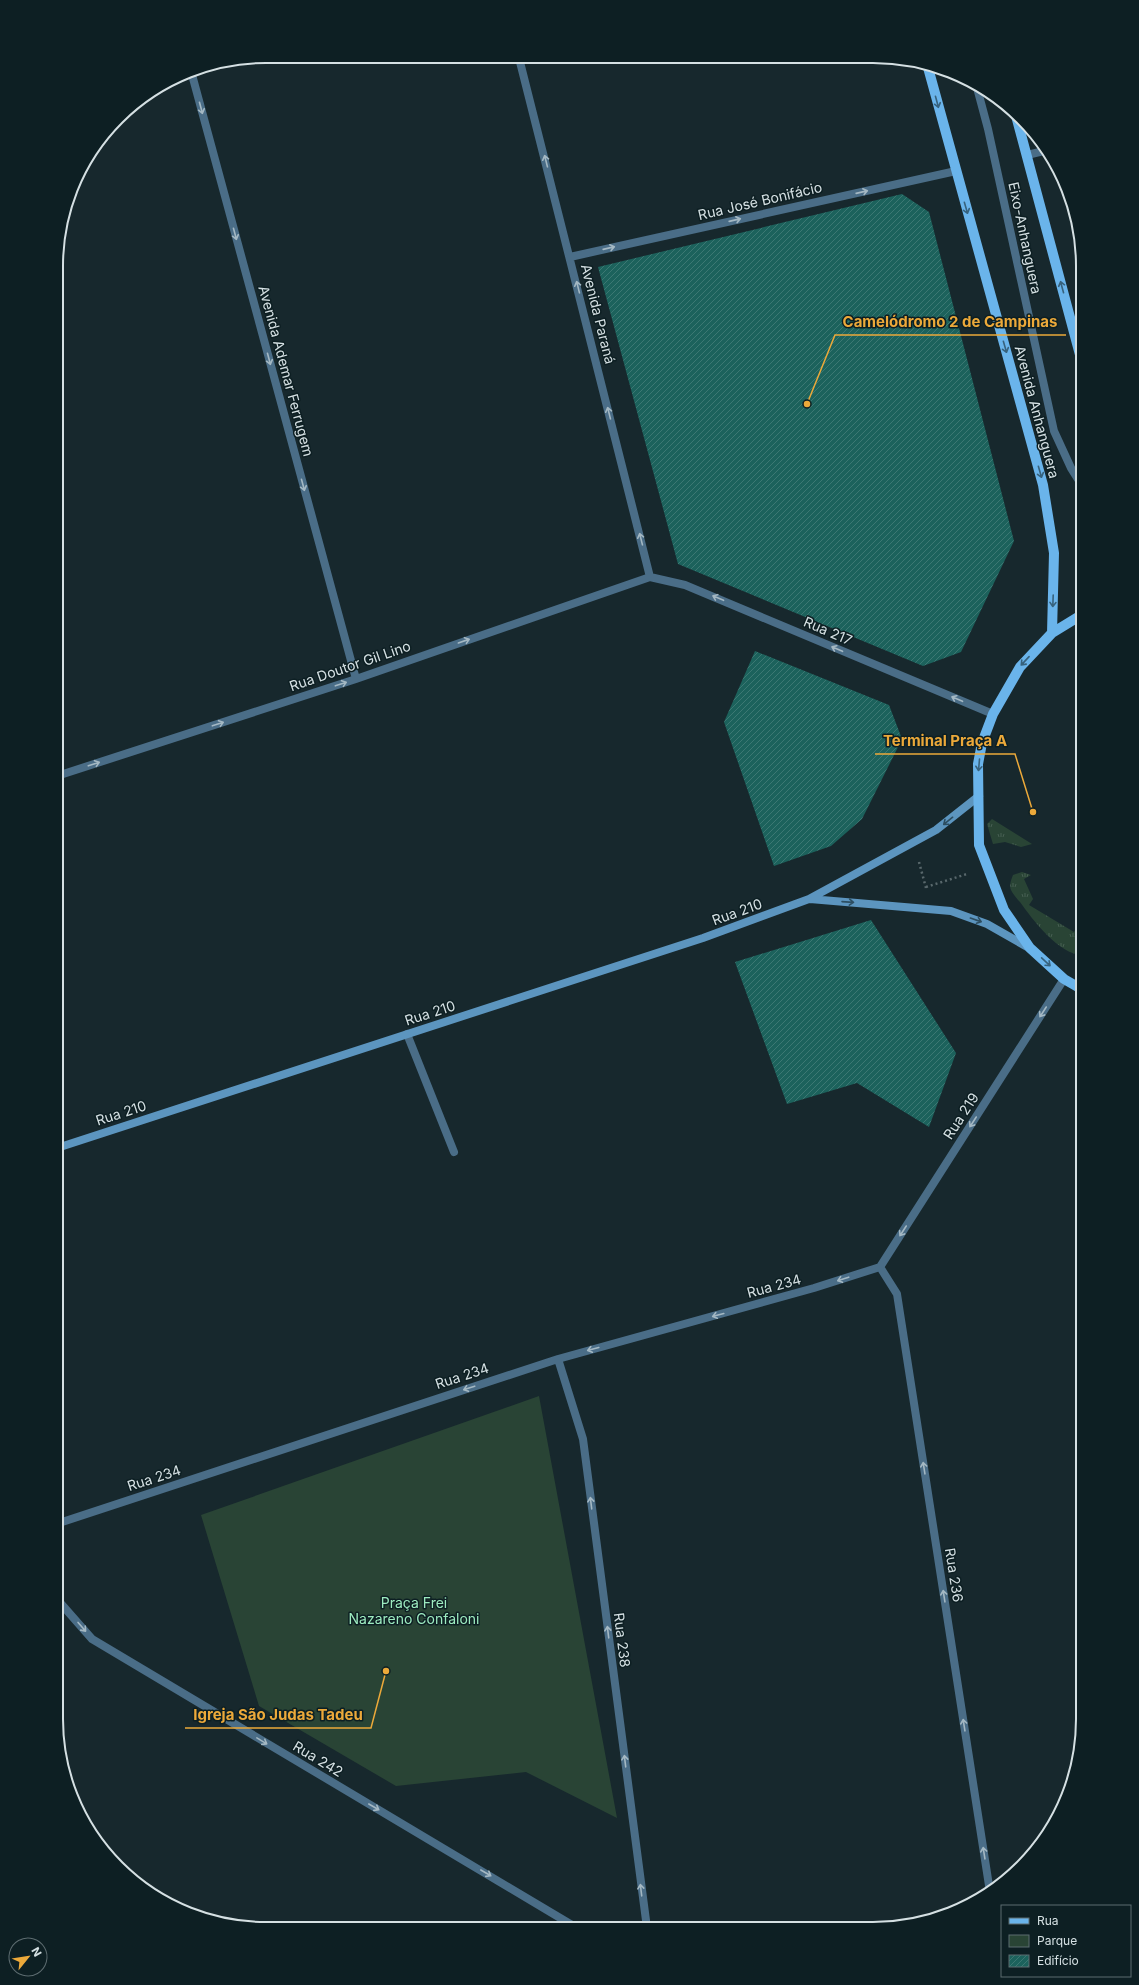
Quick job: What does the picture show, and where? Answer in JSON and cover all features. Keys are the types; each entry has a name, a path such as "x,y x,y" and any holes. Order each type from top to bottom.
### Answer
{"main road":[{"name":"Avenida Anhanguera","path":"929,71 1043,485 1054,553 1052,633"},
{"path":"1018,123 1076,340"},
{"path":"1076,618 1052,633 1020,667 993,714 982,743 978,764 979,845 1004,910 1030,948 1064,979 1076,986"}],"street":[{"name":"Avenida Paraná","path":"520,63 650,577"},
{"name":"Avenida Ademar Ferrugem","path":"192,77 356,679"},
{"name":"Eixo-Anhanguera","path":"978,92 988,129 1054,432 1070,468 1076,477"},
{"path":"1026,155 1041,152"},
{"name":"Rua José Bonifácio","path":"570,257 956,171"},
{"name":"Rua Doutor Gil Lino","path":"63,774 356,679 650,577"},
{"name":"Rua 217","path":"650,577 685,585 993,714"},
{"name":"Rua 210","path":"63,1146 703,938 809,899 936,830 978,796"},
{"name":"Rua 210","path":"809,899 951,911 987,924 1030,948"},
{"name":"Rua 219","path":"880,1267 1064,979"},
{"path":"407,1034 454,1152"},
{"name":"Rua 234","path":"63,1522 558,1359 814,1288 880,1267"},
{"name":"Rua 236","path":"880,1267 897,1294 989,1886"},
{"name":"Rua 238","path":"558,1359 583,1439 645,1922"},
{"name":"Rua 242","path":"63,1606 92,1639 567,1922"}],"path":[{"path":"913,842 932,909"},
{"path":"926,887 987,867"}],"green space":[{"path":"992,819 1032,844 1021,847 1005,842 993,844 987,824"},
{"path":"1022,872 1031,875 1024,879 1033,899 1029,905 1074,932 1076,929 1076,953 1056,943 1039,927 1011,890 1010,883 1013,875"},
{"name":"Praça Frei Nazareno Confaloni","path":"539,1396 617,1818 526,1772 396,1786 259,1706 201,1515"}],"building":[{"path":"902,194 929,212 1014,541 961,652 923,666 678,564 598,267"},
{"path":"755,651 889,705 902,739 862,819 831,846 774,866 724,722"},
{"path":"871,920 956,1053 929,1127 857,1083 787,1104 735,962"}],"place":[{"name":"Camelódromo 2 de Campinas","path":"807,404"},
{"name":"Terminal Praça A","path":"1033,812"},
{"name":"Igreja São Judas Tadeu","path":"386,1671"}]}
